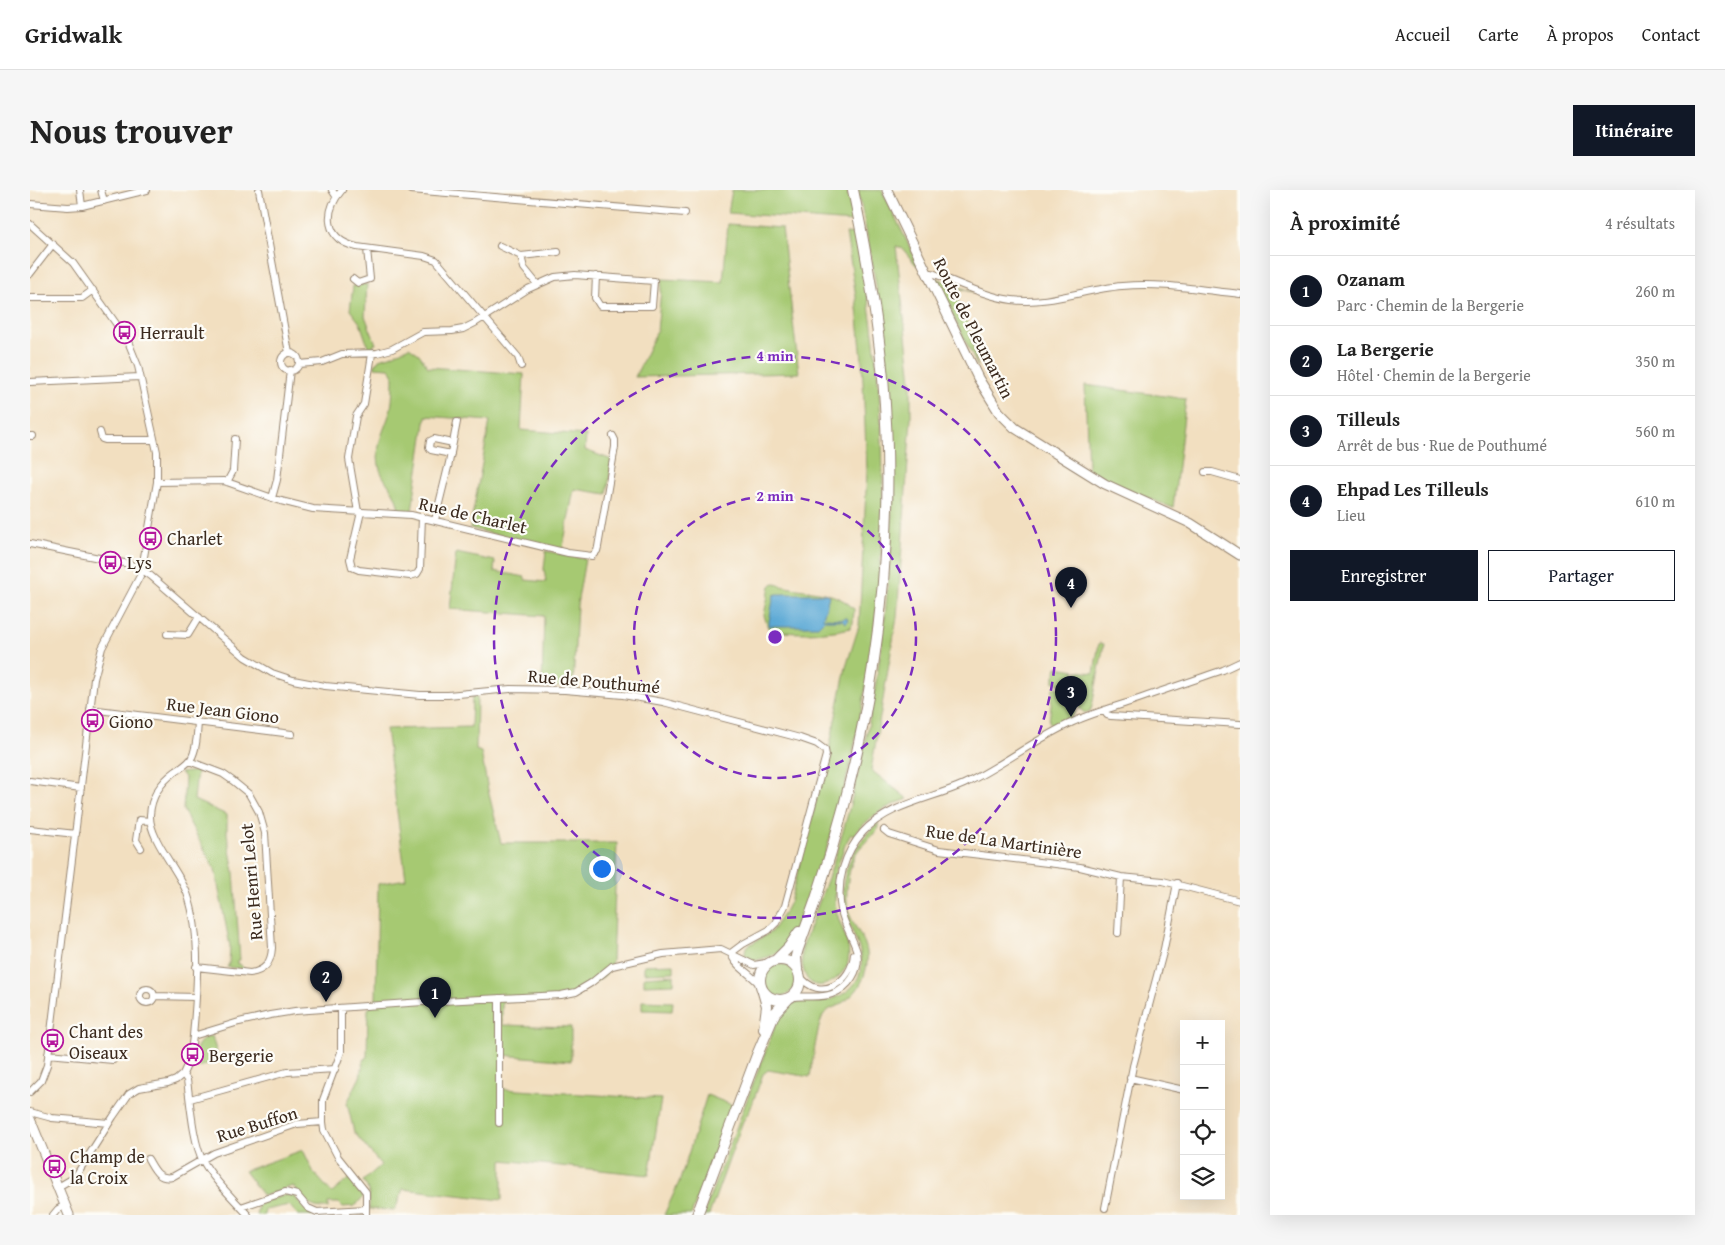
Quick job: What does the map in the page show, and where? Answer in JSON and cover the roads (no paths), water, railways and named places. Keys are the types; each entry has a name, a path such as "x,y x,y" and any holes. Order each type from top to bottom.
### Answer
{"main road":[{"path":"697,1215 757,1055 775,1013 796,993 800,986 797,952 836,836 857,754 876,651 884,566 887,463 883,386 872,291 853,190"},
{"name":"Route de Pleumartin","path":"886,190 984,390 993,405 1005,419 1029,437 1105,484 1182,519 1240,555"},
{"path":"757,1055 767,1013 767,1004 760,979 762,971 789,947 807,921"},
{"path":"774,961 787,961 799,972"},
{"path":"762,989 774,999 789,998"},
{"path":"30,1119 69,1215"}],"street":[{"path":"80,190 82,206"},
{"path":"101,190 104,202"},
{"path":"30,204 68,207 82,206 148,190"},
{"path":"259,190 289,354"},
{"path":"332,190 336,196"},
{"path":"342,190 336,196 329,215 333,231 344,243 349,246 424,256 436,260 518,357 521,366"},
{"path":"411,190 685,213"},
{"path":"30,224 73,263 127,339 135,356 157,456 157,482 142,569 138,582 99,656 94,679 45,1074 30,1092"},
{"path":"30,274 54,244"},
{"path":"500,246 521,256 558,252"},
{"path":"353,279 358,283 370,279 367,249"},
{"path":"521,256 524,268 537,284"},
{"path":"927,273 932,273 997,297 1020,301 1050,299 1121,286 1177,287 1240,294"},
{"path":"299,364 322,362 342,354 372,354 392,349 422,332 464,329 537,284 565,276 596,276 654,281 652,306 600,306 595,298 596,276"},
{"path":"30,298 80,298 93,290"},
{"path":"289,354 297,356 299,364 296,369 290,370 284,367 282,362 284,356 289,354"},
{"path":"372,354 364,404 356,416 349,459 360,512 350,558 352,567 359,570 410,576 416,574 420,569 422,517"},
{"path":"272,498 278,480 290,370"},
{"path":"30,382 140,377"},
{"path":"435,520 457,422"},
{"path":"100,432 102,439 105,440 154,440"},
{"name":"Rue de Charlet","path":"157,482 216,480 317,510 400,514 422,517 585,556 594,555 597,551 614,447 613,436"},
{"path":"451,454 430,450 430,441 432,438 453,443"},
{"path":"227,482 233,471 236,440"},
{"path":"1205,472 1212,472 1240,480"},
{"path":"30,544 129,564 142,569"},
{"name":"Rue de Pouthumé","path":"142,569 251,661 272,673 302,682 420,695 448,695 510,689 565,690 623,695 662,702 800,738 824,748 826,755 785,906 776,923 769,930 731,953"},
{"path":"167,634 189,635 199,617"},
{"path":"789,998 803,995 826,996 838,992 853,977 857,965 857,953 841,910 840,881 847,857 856,842 864,831 885,814 964,784 1061,728 1104,710 1198,679 1240,662"},
{"name":"Rue Jean Giono","path":"90,709 292,734"},
{"path":"1104,710 1107,715 1111,716 1240,724"},
{"path":"58,1187 75,1177 125,1098 134,1090 176,1080 188,1067 196,997 196,929 180,878 154,834 150,821 151,805 158,788 189,761 195,747 198,722"},
{"name":"Rue Henri Lelot","path":"189,761 218,772 234,781 248,794 259,812 265,833 272,948 269,963 264,969 250,974 196,967"},
{"path":"30,781 81,788"},
{"path":"141,848 136,840 139,820 150,821"},
{"path":"30,829 76,834"},
{"name":"Rue de La Martinière","path":"884,830 889,834 939,850 1080,867 1121,876 1177,883 1240,901"},
{"path":"1118,934 1121,876"},
{"path":"1104,1208 1130,1078 1164,949 1177,883"},
{"path":"799,972 807,984 817,988 829,987 837,983 845,977 852,967 853,945"},
{"path":"193,1036 270,1015 341,1008 561,995 576,992 612,966 654,956 721,949 754,965 774,961"},
{"path":"731,953 737,964 755,978 762,989"},
{"path":"154,996 196,997"},
{"path":"499,998 499,1123"},
{"path":"241,1207 286,1192 297,1195 308,1208 317,1212 366,1212 367,1196 364,1187 338,1157 324,1130 323,1122 323,1100 342,1052 341,1008"},
{"path":"48,1054 113,1060"},
{"path":"190,1099 287,1072 335,1069"},
{"path":"183,1074 187,1080 202,1160 248,1215"},
{"path":"1130,1078 1180,1089"},
{"path":"30,1112 52,1118 108,1123"},
{"name":"Rue Buffon","path":"148,1159 158,1175 167,1178 172,1177 214,1153 297,1124 323,1122"},
{"path":"53,1215 65,1205"}],"water":[{"path":"827,594 829,596 823,618 842,619 845,617 848,619 846,623 842,620 824,620 818,626 769,626 774,595"}],"place":[{"name":"Herrault","path":"124,332"},
{"name":"Charlet","path":"151,538"},
{"name":"Lys","path":"111,562"},
{"name":"Ehpad Les Tilleuls","path":"1071,608"},
{"name":"Tilleuls","path":"1071,717"},
{"name":"Giono","path":"93,721"},
{"name":"La Bergerie","path":"326,1002"},
{"name":"Ozanam","path":"435,1018"},
{"name":"Chant des Oiseaux","path":"53,1041"},
{"name":"Bergerie","path":"193,1055"},
{"name":"Champ de la Croix","path":"54,1166"}]}
